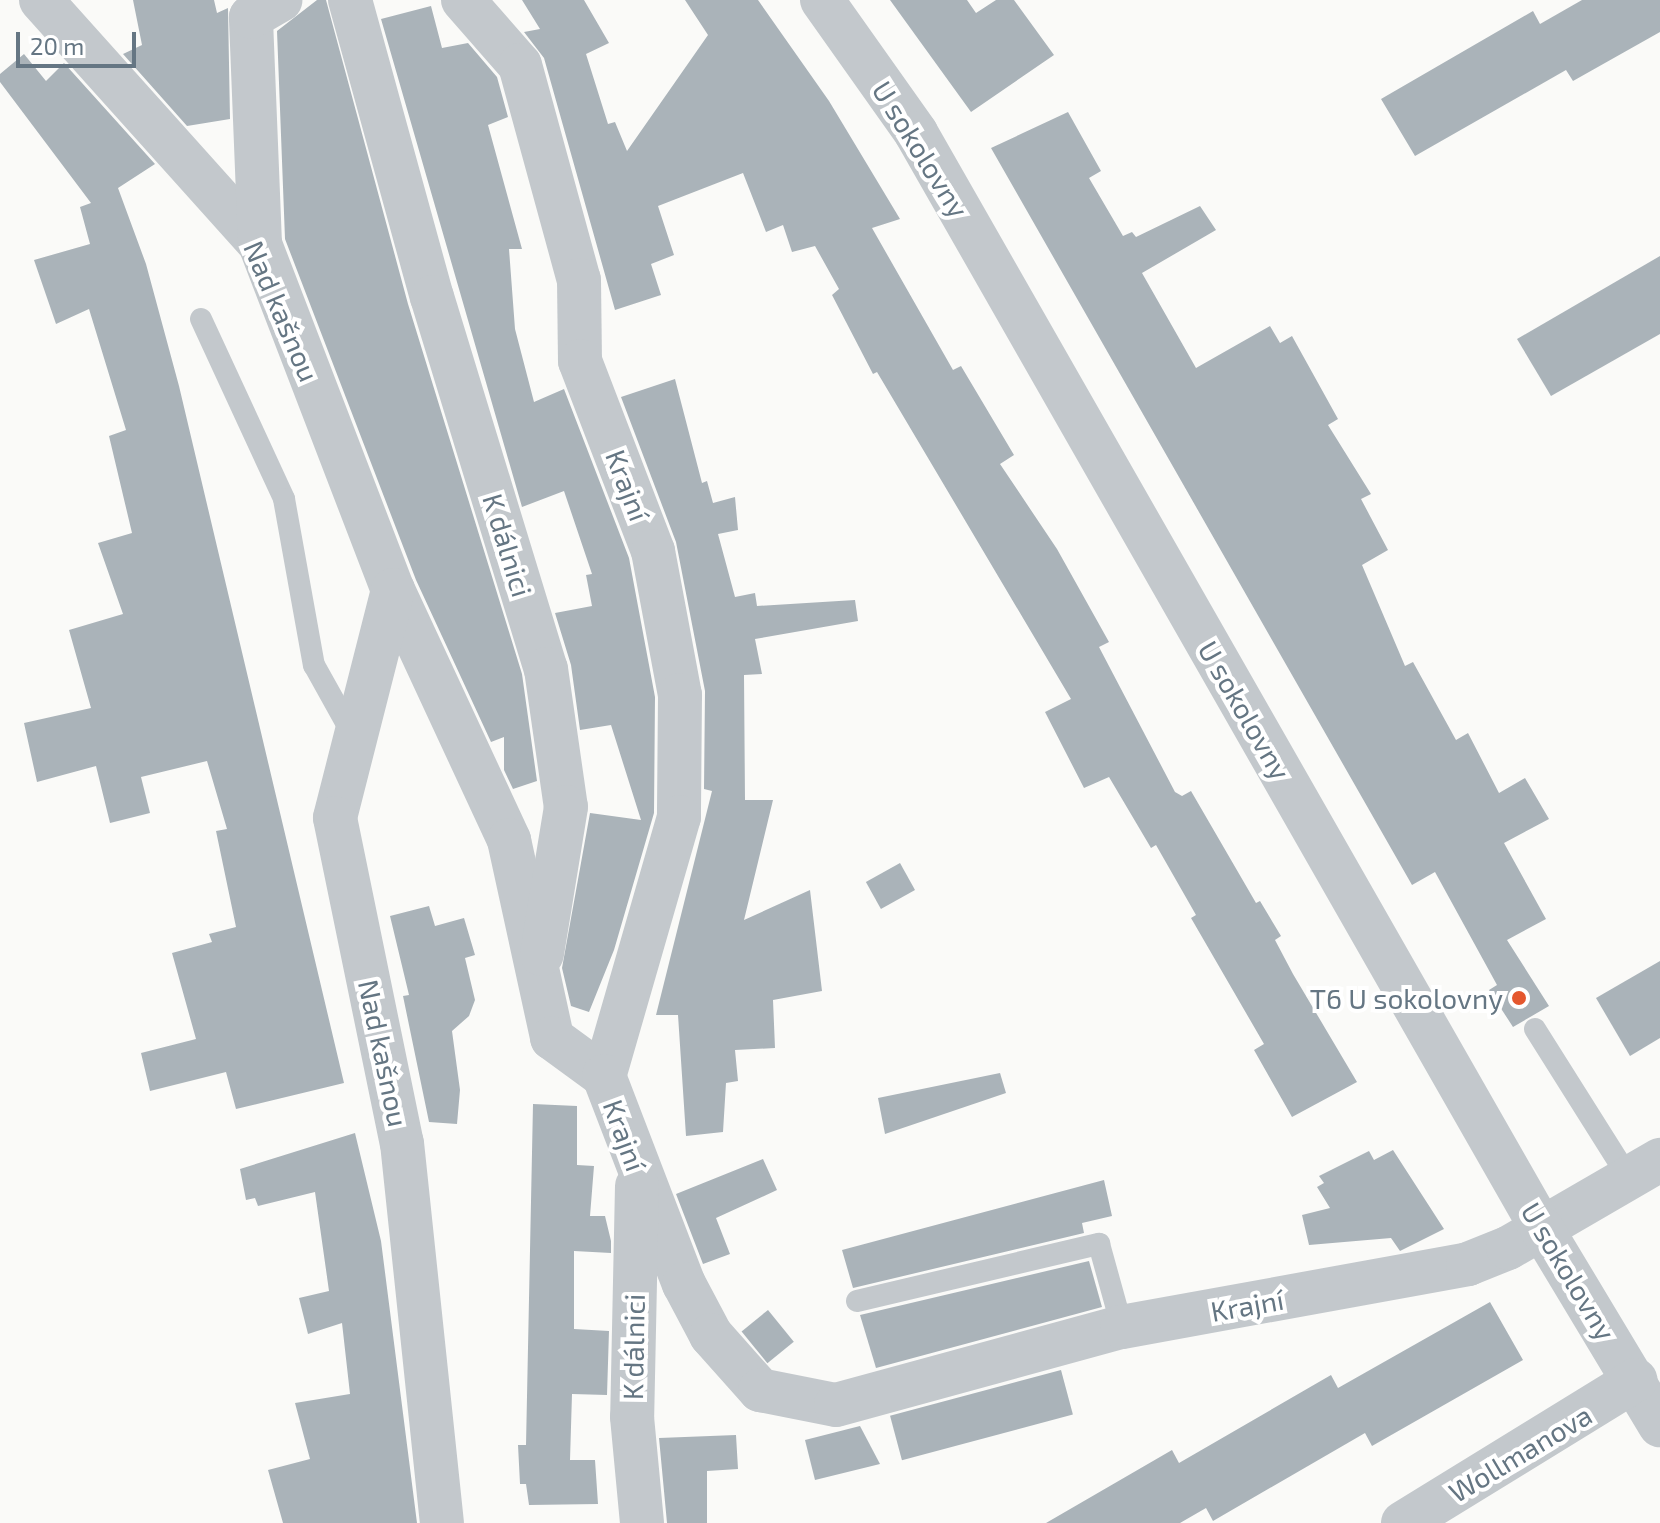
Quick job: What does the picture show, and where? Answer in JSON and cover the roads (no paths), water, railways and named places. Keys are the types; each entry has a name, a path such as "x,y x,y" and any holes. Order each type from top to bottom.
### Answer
{"street":[{"name":"Nad kašnou","path":"41,0 260,244 393,590 509,840 537,980"},
{"path":"260,244 251,17 281,0"},
{"name":"K dálnici","path":"350,0 432,297 546,669 566,807 537,980 552,1038 604,1076"},
{"name":"Krajní","path":"463,0 520,65 579,280 580,361 653,551 680,695 679,817 604,1076 638,1170 711,1335 760,1390 836,1405 1122,1327 1468,1264 1542,1229 1645,1169"},
{"name":"U sokolovny","path":"822,0 916,133 1542,1229 1660,1425"},
{"name":"Nad kašnou","path":"393,590 335,818 402,1143 442,1523"},
{"name":"K dálnici","path":"638,1170 632,1417 642,1523"},
{"name":"Wollmanova","path":"1403,1523 1635,1380"}],"lane":[{"path":"201,319 284,499 314,665 355,740"},
{"path":"1535,1029 1645,1169"},
{"path":"857,1301 1099,1244 1122,1327"}],"place":[{"name":"T6 U sokolovny","path":"1519,998"}]}
